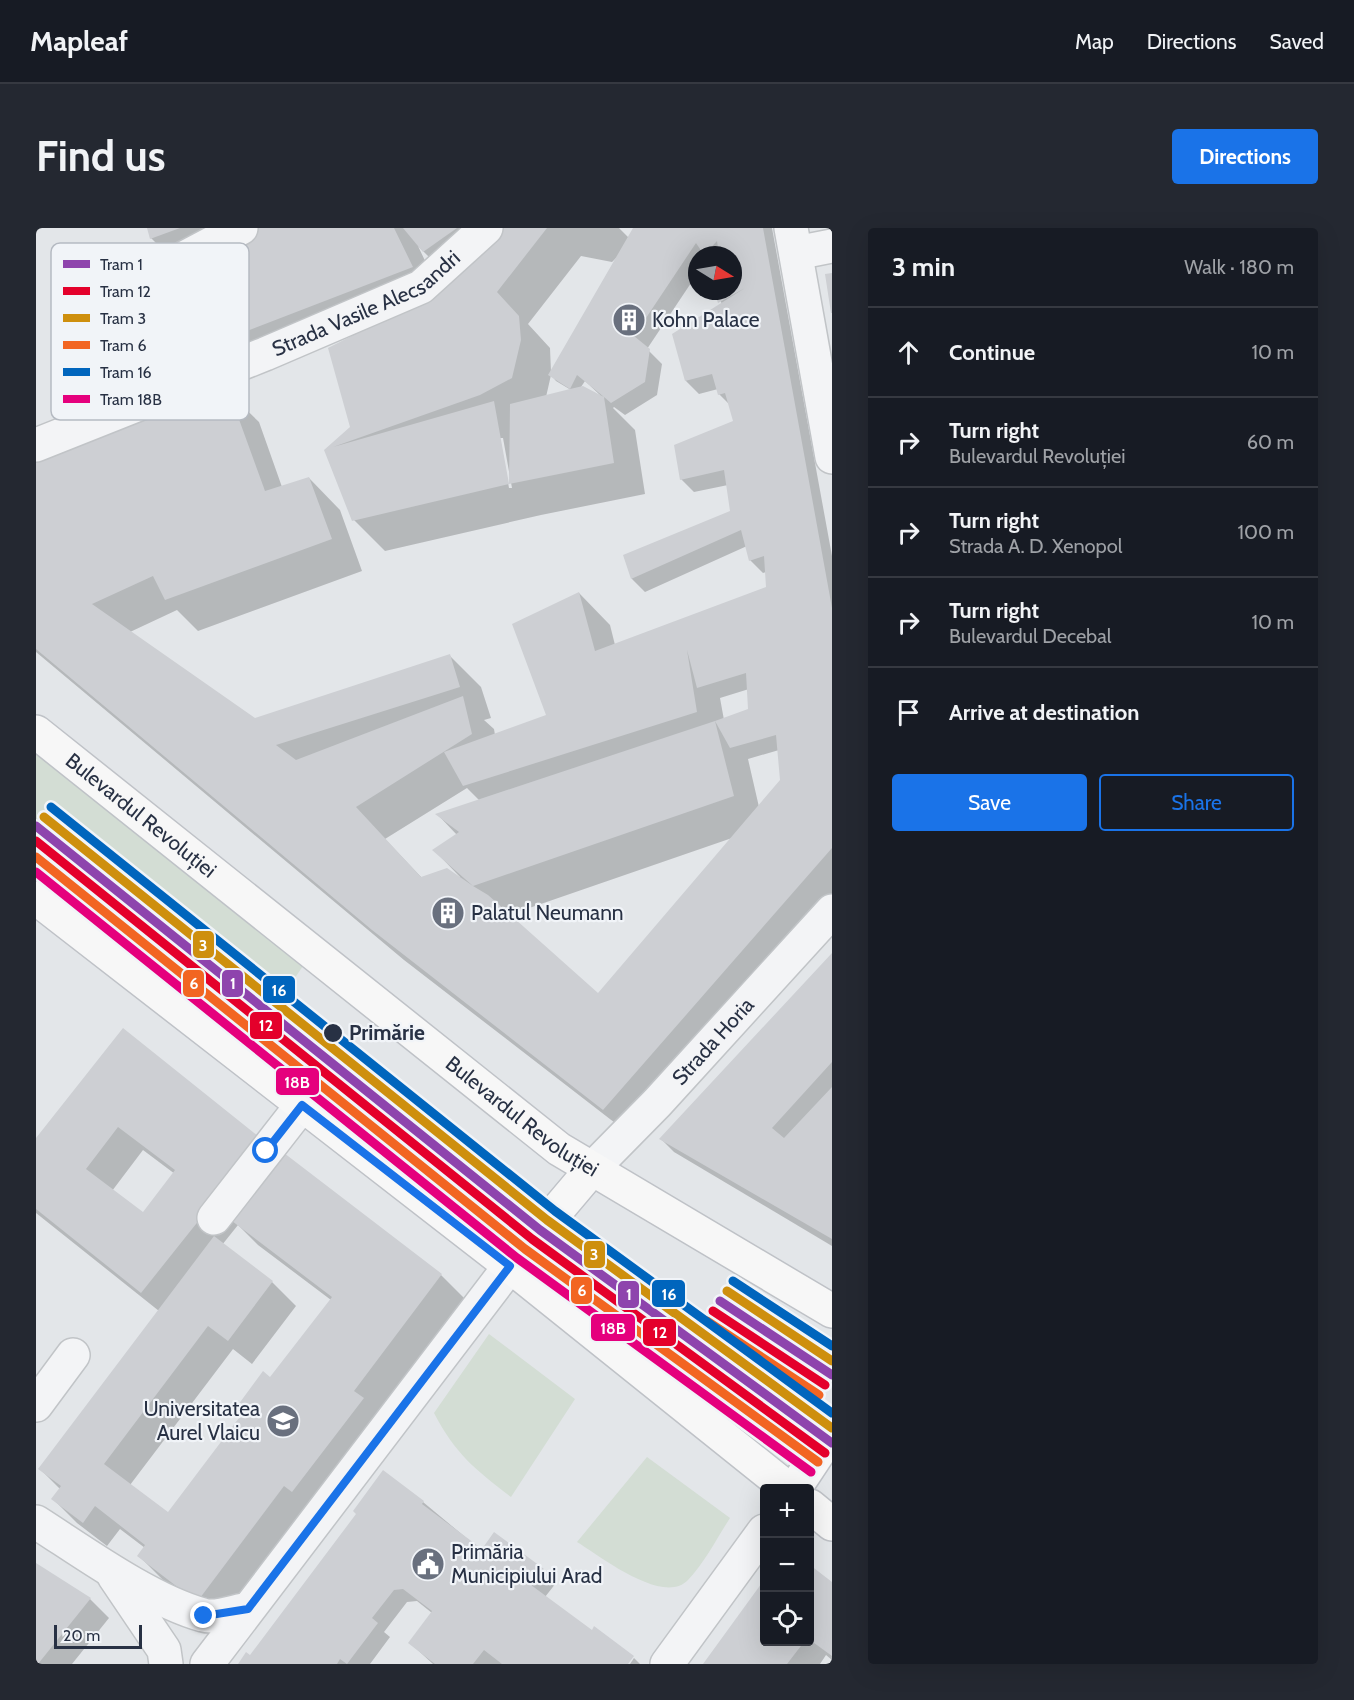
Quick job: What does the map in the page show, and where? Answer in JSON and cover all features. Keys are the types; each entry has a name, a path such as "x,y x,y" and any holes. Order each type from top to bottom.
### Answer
{"main road":[{"name":"Bulevardul Revoluției","path":"36,732 535,1131 592,1169 832,1311"},
{"path":"36,898 510,1266 783,1484"},
{"path":"510,1266 592,1169"},
{"path":"798,1484 832,1432"},
{"path":"814,1509 832,1524"}],"street":[{"path":"212,243 240,228"},
{"name":"Strada Vasile Alecsandri","path":"249,360 421,287 486,228"},
{"path":"832,246 794,240 832,457"},
{"name":"Strada Vasile Alecsandri","path":"36,445 99,420"},
{"name":"Strada Horia","path":"592,1169 832,911"},
{"path":"214,1218 302,1105"},
{"path":"207,1664 510,1266"},
{"path":"36,1405 73,1355"},
{"path":"36,1522 109,1569 178,1606 204,1616 248,1609"},
{"path":"667,1664 760,1538"},
{"path":"109,1569 164,1650 166,1664"}],"shaded area":[{"path":"36,754 305,963 286,991 460,1130 450,1146 491,1181 465,1209 36,870"},
{"path":"489,1334 575,1399 511,1497 467,1460 450,1440 434,1413"},
{"path":"647,1457 730,1518 694,1573 688,1580 677,1586 663,1587 632,1576 577,1542"}],"building":[{"path":"147,228 180,228 150,239"},
{"path":"259,228 394,228 413,267 249,330 249,243 234,243"},
{"path":"403,228 457,228 423,252"},
{"path":"503,228 547,228 497,292 519,316 521,340 512,378 480,395 333,447 494,401 509,484 352,521 324,450 350,427 328,348 424,299"},
{"path":"633,228 763,228 832,608 832,848 603,1110 372,930 36,649 36,460 144,420 239,420 265,491 309,477 332,539 165,600 153,576 92,604 255,718 450,654 460,687 276,745 296,760 463,696 472,734 356,807 421,877 447,868 488,895 598,993 780,780 776,735 730,748 715,721 748,709 746,673 697,688 687,650 697,712 463,786 444,752 546,715 512,624 579,592 595,651 766,587 764,556 749,561 741,530 631,579 623,555 730,511 724,470 680,480 674,445 733,421 725,393 718,395 712,374 685,381 672,334 726,300 742,300 742,290 745,288 742,290 742,246 718,246 717,241 712,246 698,246 696,243 694,246 688,246 688,255 634,336 650,349 645,382 611,403 577,375 570,389 548,375"},
{"path":"832,273 832,313 831,313 825,274"},
{"path":"583,386 604,397 614,463 509,484 510,404"},
{"path":"715,721 734,796 473,886 432,850 459,832 435,814"},
{"path":"832,953 832,1062 772,1128 784,1138 832,1087 832,1239 659,1139"},
{"path":"123,1028 263,1140 141,1293 36,1209 36,1138","holes":["118,1127 175,1170 143,1212 86,1169"]},
{"path":"284,1153 442,1274 354,1391 364,1398 292,1492 284,1486 197,1602 137,1556 145,1545 95,1506 83,1523 51,1499 61,1486 38,1469 214,1236 273,1281 228,1341 208,1326 104,1464 168,1512 245,1410 238,1405 263,1371 270,1377 332,1297 232,1221"},
{"name":"Primăria Municipiului Arad","path":"383,1470 424,1501 422,1504 482,1549 494,1532 544,1569 531,1585 592,1630 594,1626 634,1656 628,1664 502,1664 484,1650 473,1664 435,1664 408,1643 432,1611 403,1589 394,1590 372,1618 378,1623 347,1664 340,1659 337,1664 238,1664 246,1652 250,1655 356,1514 353,1511"},
{"path":"36,1563 91,1598 38,1664 36,1664"},
{"path":"814,1568 832,1582 832,1656 814,1643"},
{"path":"760,1586 760,1646 801,1646 787,1664 703,1664"}],"tram line":[{"name":"16","path":"51,807 555,1211 832,1413"},
{"name":"3","path":"44,817 547,1220 832,1428"},
{"name":"1","path":"36,826 540,1230 832,1443"},
{"name":"12","path":"36,841 532,1239 825,1453"},
{"name":"6","path":"36,857 525,1249 818,1462"},
{"name":"18B","path":"36,872 517,1258 811,1472"},
{"name":"16","path":"733,1281 832,1346"},
{"name":"3","path":"727,1291 832,1361"},
{"name":"1","path":"720,1301 832,1375"},
{"name":"12","path":"713,1311 825,1385"},
{"name":"6","path":"707,1321 819,1395"}],"place":[{"name":"Kohn Palace","path":"629,320"},
{"name":"Palatul Neumann","path":"448,913"},
{"name":"Primărie","path":"333,1033"},
{"name":"Universitatea Aurel Vlaicu","path":"283,1421"},
{"name":"Primăria Municipiului Arad","path":"428,1564"}],"route":[{"path":"204,1616 248,1609 510,1266 302,1105 266,1151"}]}
